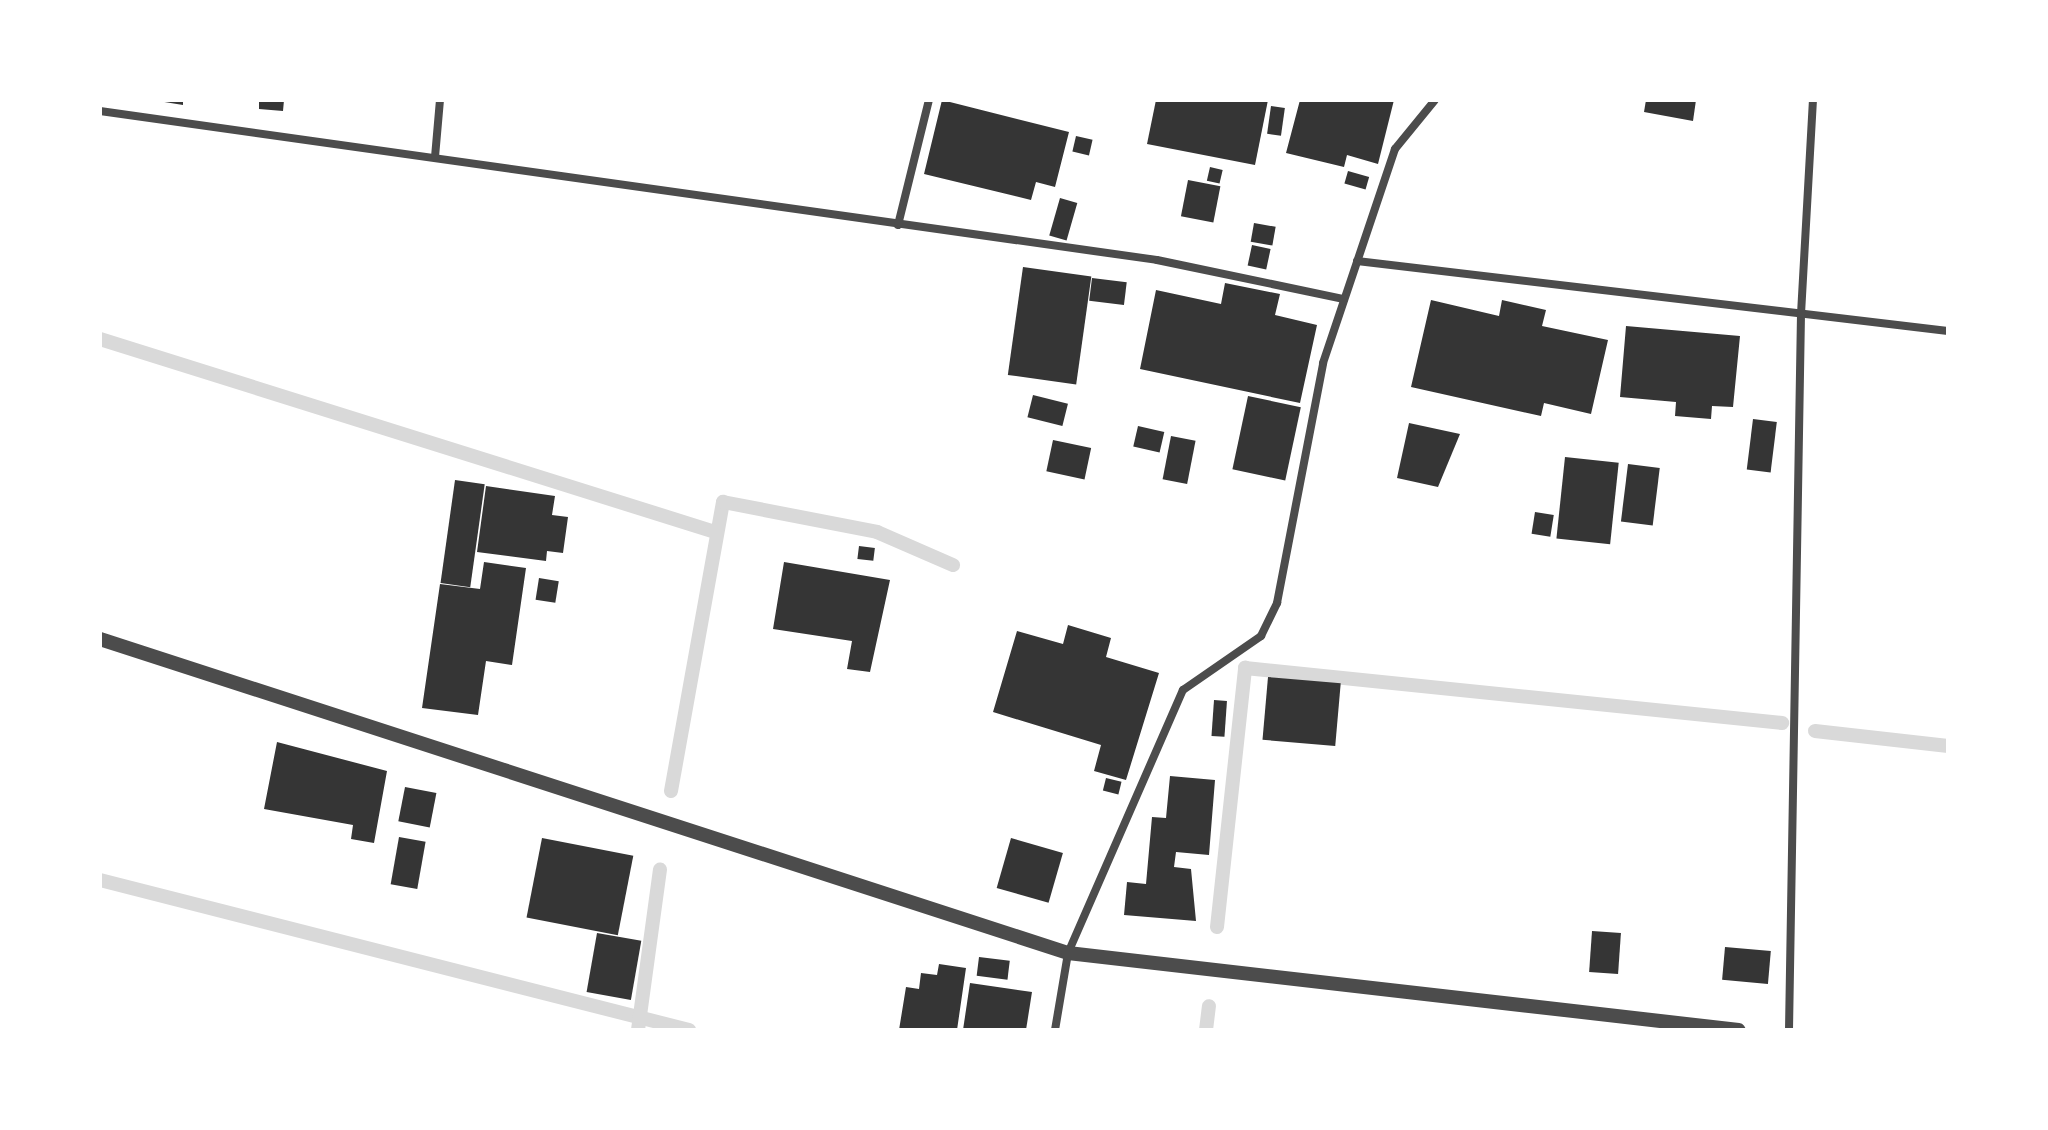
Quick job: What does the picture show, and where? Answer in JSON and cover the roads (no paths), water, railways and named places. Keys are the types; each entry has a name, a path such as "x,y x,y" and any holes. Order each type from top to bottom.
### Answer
{"street":[{"path":"435,157 440,100"},
{"path":"898,225 929,100"},
{"path":"1055,1030 1068,953 1183,690 1261,636 1277,603 1323,363 1395,149 1435,100"},
{"path":"1789,1030 1801,314 1813,100"},
{"path":"100,111 1172,263 1344,299"},
{"path":"1357,261 1948,331"},
{"path":"100,639 1068,953 1739,1030"}],"waterway":[{"path":"100,339 715,532"},
{"path":"671,791 723,502 877,532 953,565"},
{"path":"1217,927 1245,668 1782,723"},
{"path":"1815,731 1948,746"},
{"path":"638,1030 660,870"},
{"path":"100,880 689,1030"},
{"path":"1206,1030 1209,1006"}]}
